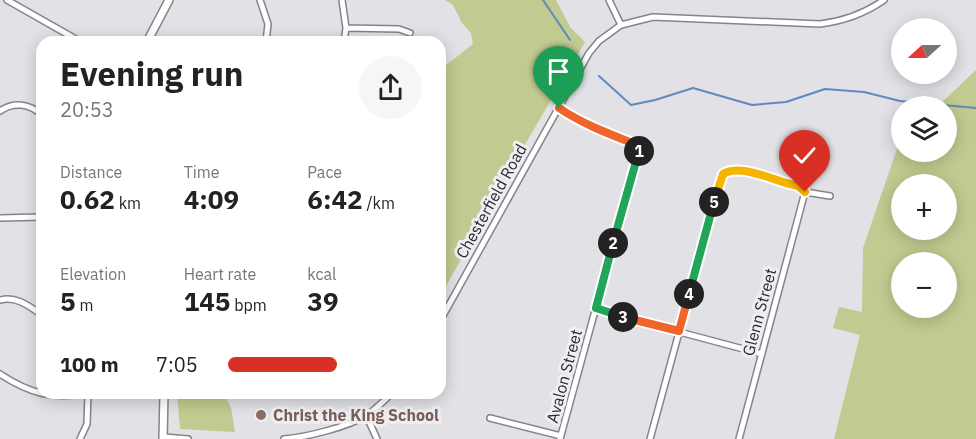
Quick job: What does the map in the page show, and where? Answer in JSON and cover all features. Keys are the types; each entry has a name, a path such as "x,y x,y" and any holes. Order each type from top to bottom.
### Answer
{"street":[{"path":"7,0 70,36"},
{"path":"150,36 169,0"},
{"path":"260,0 268,24 267,36"},
{"path":"342,0 345,36"},
{"path":"609,0 621,25"},
{"name":"Chesterfield Road","path":"446,310 589,53 599,41 621,25 653,17 820,24 852,18 884,0"},
{"path":"346,28 399,29 410,33"},
{"path":"0,111 16,104 36,110"},
{"name":"Avalon Street","path":"559,108 599,130 640,146 561,437"},
{"path":"650,439 723,174 732,170 751,173 798,186 805,192 830,196"},
{"name":"Glenn Street","path":"739,439 805,192"},
{"path":"0,218 36,217"},
{"path":"0,300 12,299 24,302 36,311"},
{"path":"596,308 762,354"},
{"path":"0,374 17,385 36,393"},
{"path":"80,439 87,424 88,399"},
{"path":"164,399 164,438 188,439"},
{"path":"285,439 324,431 366,416 385,399"},
{"path":"366,416 377,439"},
{"path":"490,418 561,437"}],"green space":[{"path":"445,0 556,0 570,27 585,42 446,286 446,65 473,44 471,33 462,23 453,5"},
{"path":"976,70 976,439 834,439 860,335 833,328 839,307 862,312 863,248 892,162 957,162 957,96 949,96"},
{"path":"178,399 227,399 231,408 235,432 180,429"}],"waterway":[{"path":"543,0 570,40"},
{"path":"599,76 631,105 693,88 752,105 786,102 825,89 864,92 900,101 976,108"}],"place":[{"name":"Christ the King School","path":"261,415"}],"route":[{"path":"559,108 599,130 640,146 596,308 619,316 679,331 723,174 739,170 798,186 805,192"}]}
